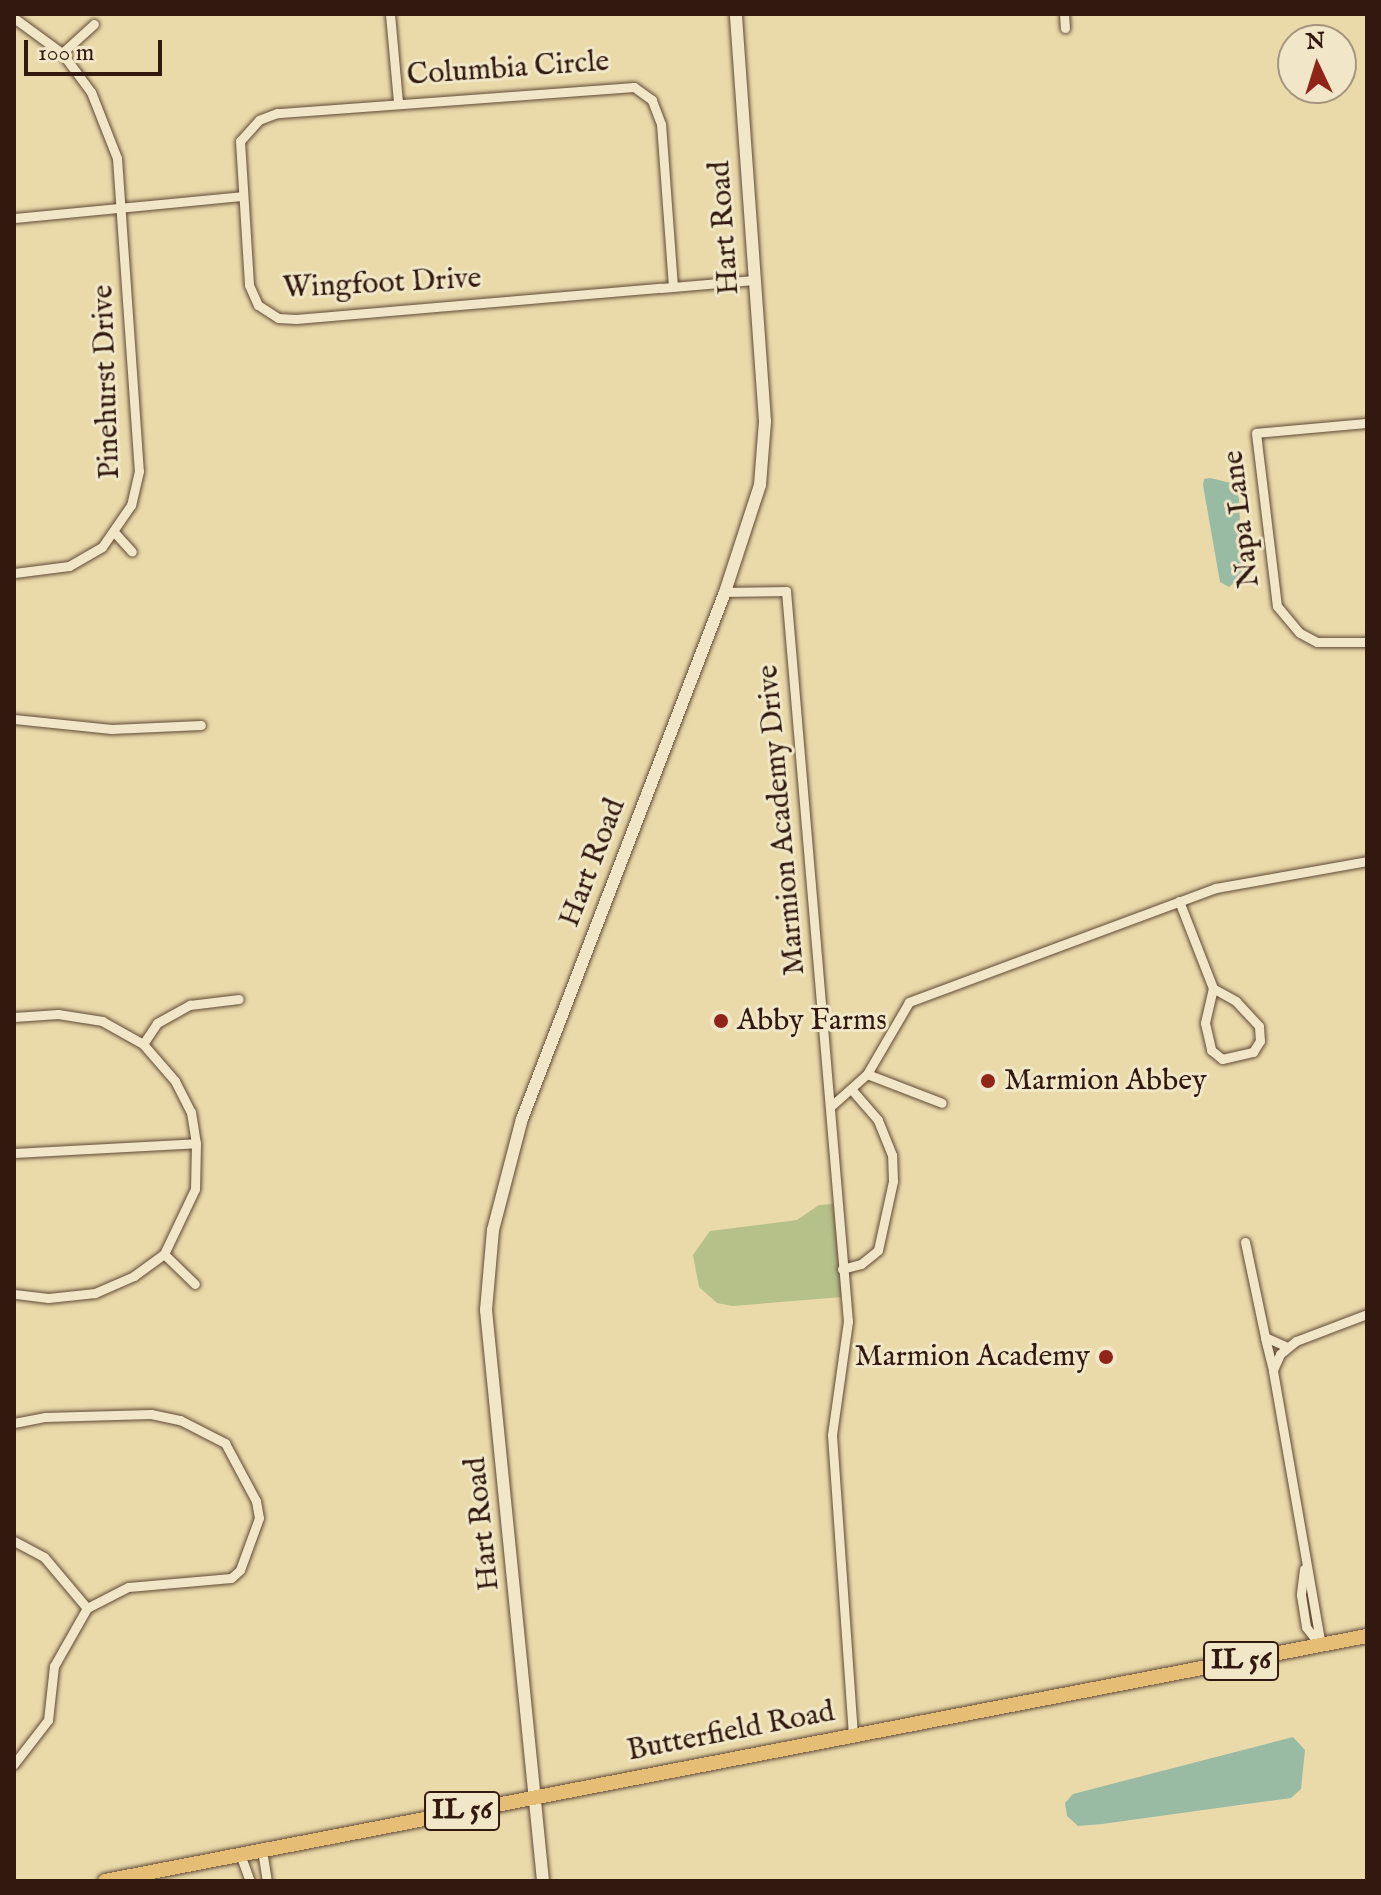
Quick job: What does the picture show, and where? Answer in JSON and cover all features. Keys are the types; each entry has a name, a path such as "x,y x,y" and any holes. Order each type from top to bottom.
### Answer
{"main road":[{"name":"Butterfield Road","path":"105,1881 1367,1636"}],"street":[{"path":"390,14 398,102"},
{"name":"Hart Road","path":"543,1881 531,1733 486,1310 493,1230 522,1119 725,592 749,526 765,455 736,14"},
{"path":"1064,14 1065,28"},
{"name":"Pinehurst Drive","path":"14,18 62,53 91,92 106,123 121,206 139,471 131,505 115,533 69,566 14,573"},
{"path":"62,53 94,24"},
{"name":"Columbia Circle","path":"242,196 238,148 259,120 277,113 612,84 644,91 661,124 673,287"},
{"path":"14,218 242,196"},
{"name":"Wingfoot Drive","path":"242,196 249,285 258,305 278,318 754,280"},
{"name":"Napa Lane","path":"1367,423 1256,433 1277,606 1300,633 1317,642 1367,642"},
{"path":"115,533 132,552"},
{"name":"Marmion Academy Drive","path":"725,592 786,591 848,1321 832,1435 853,1735"},
{"path":"14,719 111,729 201,725"},
{"path":"830,1107 867,1074 909,1002 1179,901 1242,881 1367,861"},
{"path":"1179,901 1213,988 1205,1039 1222,1059 1245,1056 1260,1041 1259,1026 1236,1001 1213,988"},
{"path":"143,1044 157,1023 190,1005 239,999"},
{"path":"14,1017 58,1014 102,1021 143,1044 181,1091 191,1112 196,1143 195,1189 164,1254 134,1276 95,1293 48,1298 14,1294"},
{"path":"867,1074 942,1103"},
{"path":"842,1269 861,1264 878,1250 893,1181 892,1155 878,1120 852,1090"},
{"path":"14,1153 196,1143"},
{"path":"1245,1242 1273,1370 1321,1646"},
{"path":"164,1254 195,1284"},
{"path":"1273,1370 1287,1347 1367,1314"},
{"path":"1265,1337 1287,1347"},
{"path":"14,1423 45,1417 123,1415 180,1420 225,1443 256,1501 258,1524 236,1575 128,1587 87,1608 54,1666 48,1720 14,1764"},
{"path":"14,1541 44,1557 87,1608"},
{"path":"1305,1562 1301,1595 1306,1627 1321,1646"},
{"path":"262,1850 267,1881"},
{"path":"240,1854 250,1881"}],"shaded area":[{"path":"1204,479 1235,484 1239,499 1242,576 1229,587 1220,582 1203,485"},
{"path":"833,1204 842,1297 732,1306 717,1303 699,1287 693,1255 710,1231 797,1220 819,1205"},
{"path":"1293,1737 1305,1750 1301,1789 1291,1798 1078,1826 1067,1816 1065,1803 1073,1794"}],"place":[{"name":"Abby Farms","path":"721,1021"},
{"name":"Marmion Abbey","path":"988,1081"},
{"name":"Marmion Academy","path":"1106,1357"}]}
